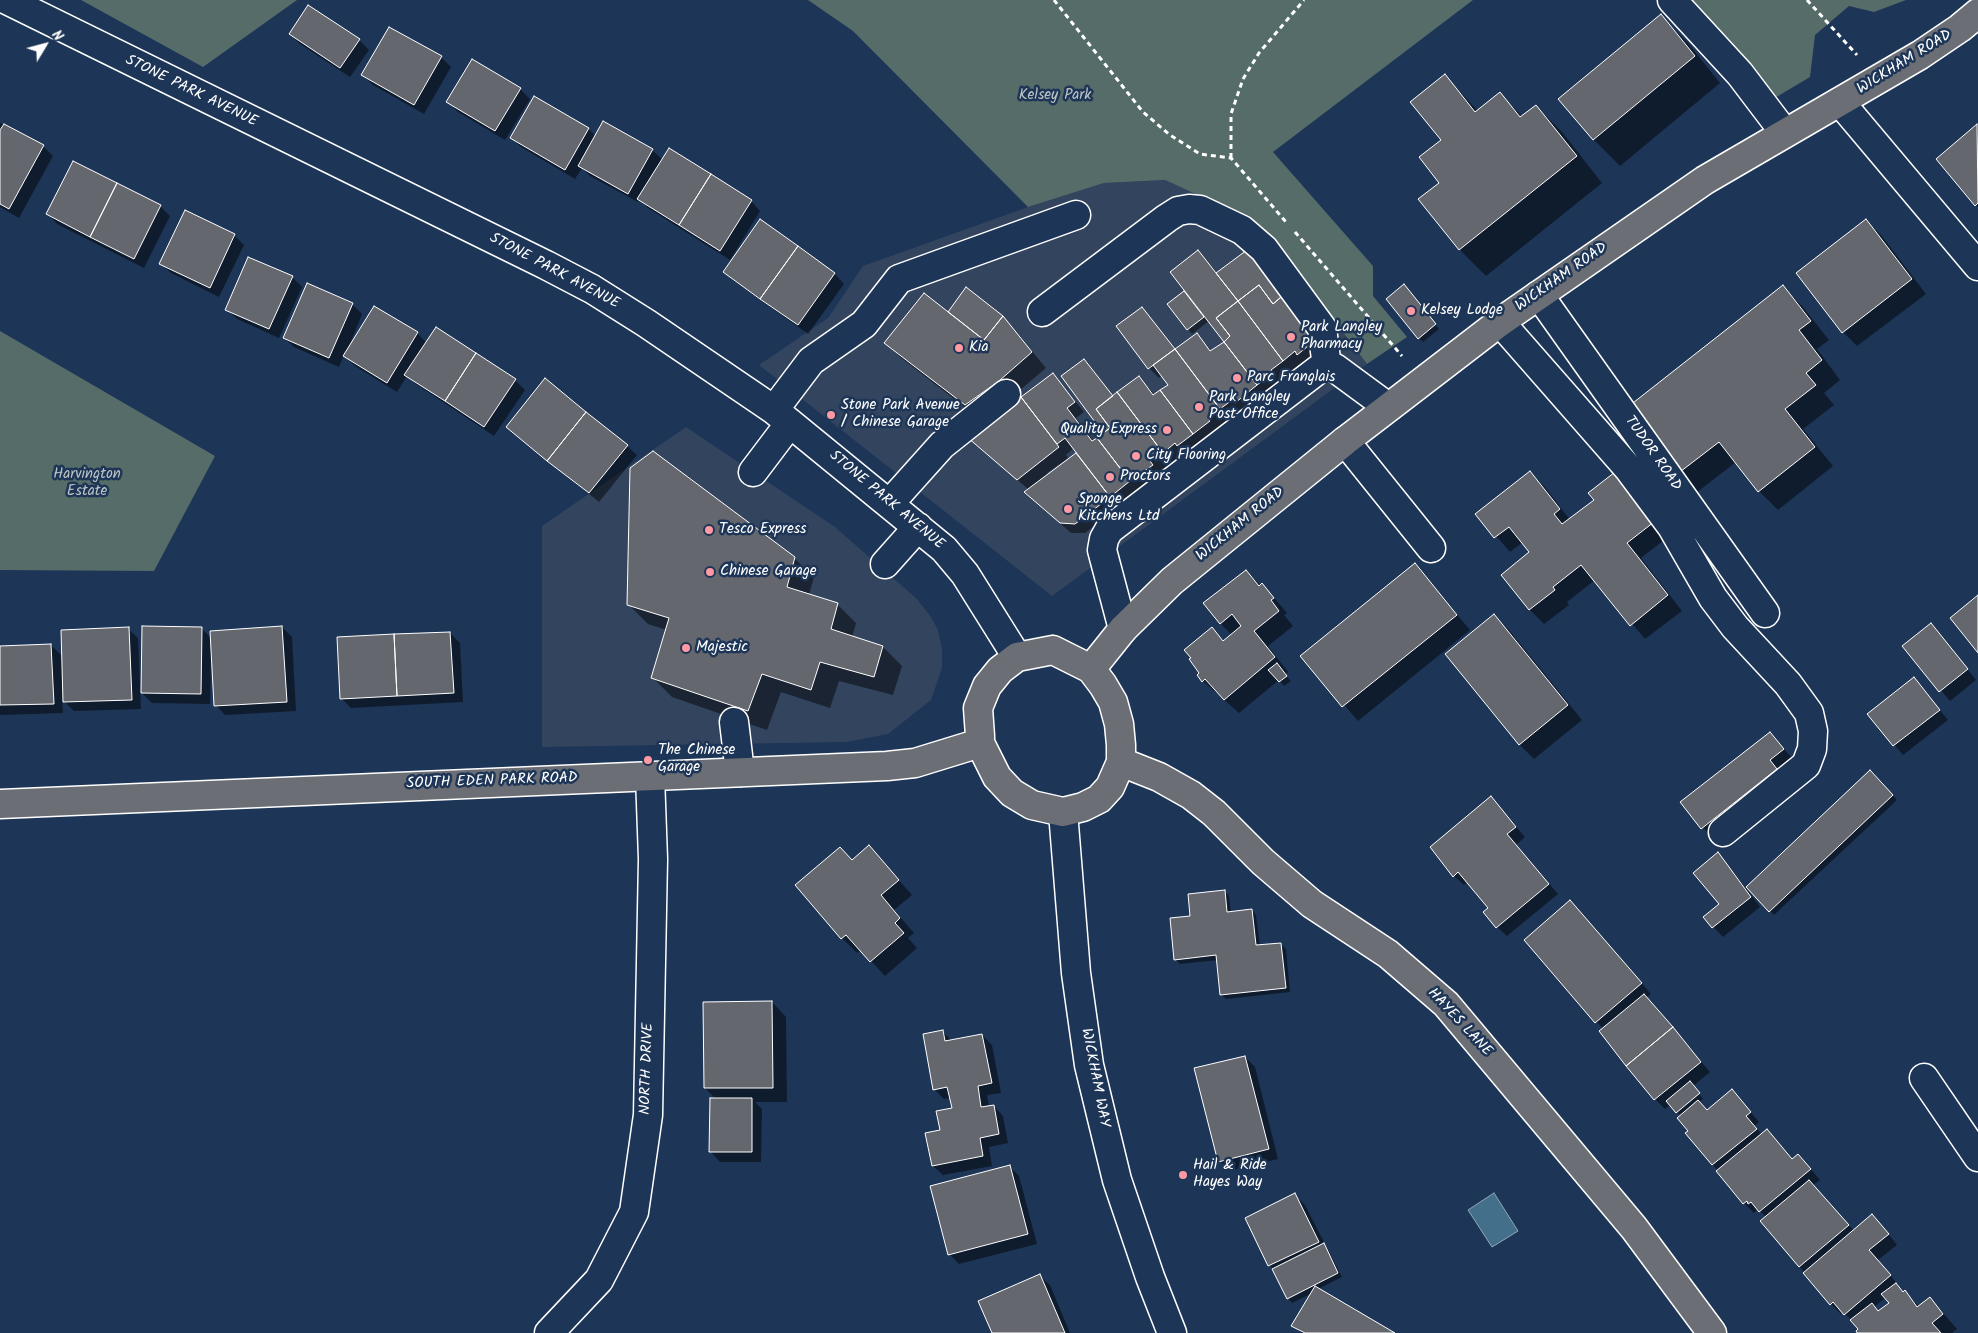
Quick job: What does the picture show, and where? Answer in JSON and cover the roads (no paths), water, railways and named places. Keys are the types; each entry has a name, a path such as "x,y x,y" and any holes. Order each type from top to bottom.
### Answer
{"main road":[{"name":"WICKHAM ROAD","path":"1091,669 1123,629 1172,581 1388,407 1500,322 1698,185 1784,132 1880,79 1960,28 1978,13"},
{"path":"1053,650 1075,659 1091,669 1113,702 1119,724 1121,762 1110,787 1099,799 1083,807 1063,812 1032,805 1012,793 997,777 980,743 978,708 987,686 1000,670 1017,657 1053,650"},
{"name":"SOUTH EDEN PARK ROAD","path":"0,804 899,765 949,754 980,743"},
{"name":"HAYES LANE","path":"1121,762 1159,777 1196,799 1312,904 1388,954 1446,1004 1634,1228 1712,1333"}],"street":[{"name":"STONE PARK AVENUE","path":"7,0 592,289 704,360 782,416 890,503 955,559 1017,657"},
{"path":"1672,0 1740,74 1784,132"},
{"path":"1840,102 1978,266"},
{"path":"1042,312 1167,218 1184,210 1200,210 1242,230 1264,249 1322,328 1327,367"},
{"path":"753,472 811,361 864,324 899,280 910,274 1076,215"},
{"name":"TUDOR ROAD","path":"1539,295 1765,613"},
{"path":"1500,322 1628,468 1672,527 1712,598 1735,627 1788,684 1809,713 1814,731 1812,749 1806,765 1723,832"},
{"path":"1123,629 1102,550 1104,539 1109,530 1318,370 1327,367 1335,368 1388,407"},
{"path":"890,503 942,445 1006,394"},
{"path":"1345,441 1431,548"},
{"path":"885,564 918,527"},
{"path":"734,722 740,772"},
{"name":"NORTH DRIVE","path":"549,1333 599,1280 634,1212 648,1115 653,859 650,776"},
{"name":"WICKHAM WAY","path":"1063,812 1076,974 1089,1065 1120,1189 1150,1277 1172,1333"},
{"path":"1924,1078 1978,1157"}],"place":[{"name":"Kelsey Lodge","path":"1411,311"},
{"name":"Park Langley Pharmacy","path":"1291,337"},
{"name":"Kia","path":"959,348"},
{"name":"Parc Franglais","path":"1237,378"},
{"name":"Park Langley Post Office","path":"1199,407"},
{"name":"Stone Park Avenue / Chinese Garage","path":"831,415"},
{"name":"Quality Express","path":"1167,430"},
{"name":"City Flooring","path":"1136,456"},
{"name":"Proctors","path":"1110,477"},
{"name":"Sponge Kitchens Ltd","path":"1068,509"},
{"name":"Tesco Express","path":"709,530"},
{"name":"Chinese Garage","path":"710,572"},
{"name":"Majestic","path":"686,648"},
{"name":"The Chinese Garage","path":"648,760"},
{"name":"Hail & Ride Hayes Way","path":"1183,1175"}],"park label":[{"name":"Kelsey Park","path":"1055,96"},
{"name":"Harvington Estate","path":"87,484"}]}
